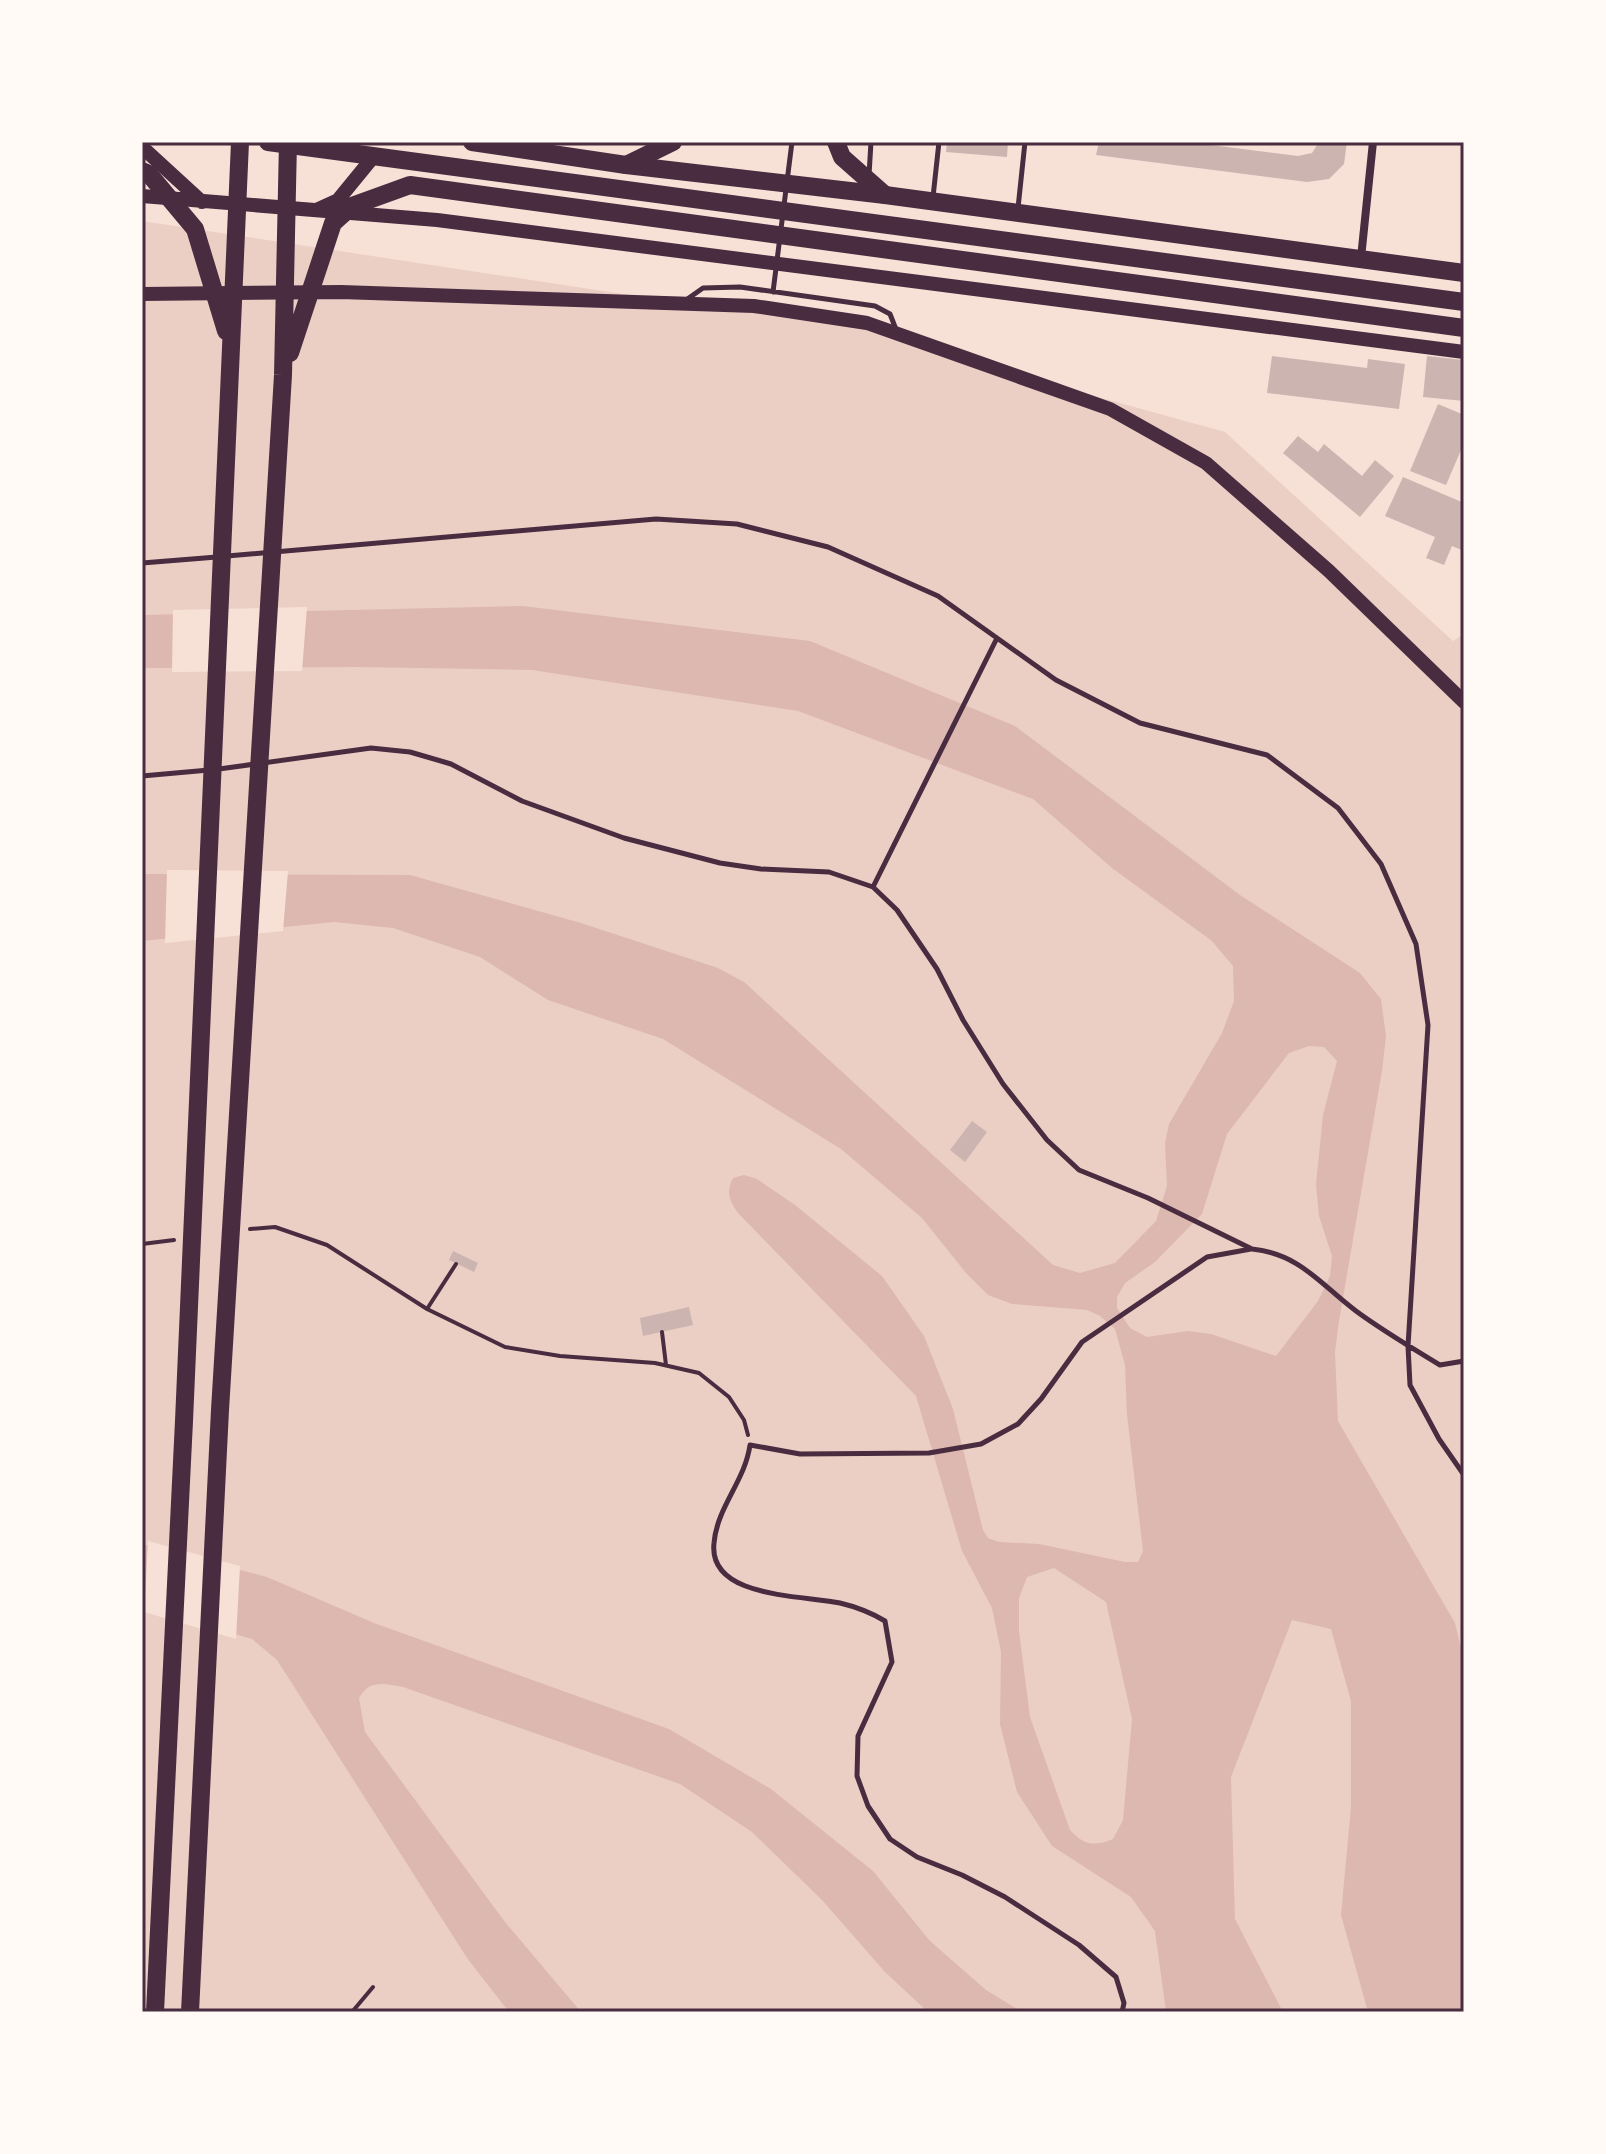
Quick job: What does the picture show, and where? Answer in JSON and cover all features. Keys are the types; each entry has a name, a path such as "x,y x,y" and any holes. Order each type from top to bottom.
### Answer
{"main road":[{"path":"155,2012 240,142"},
{"path":"268,142 1464,302"},
{"path":"190,2012 221,1378 283,375 288,142"},
{"path":"472,142 626,165 885,195 1464,273"},
{"path":"626,165 673,142"},
{"path":"836,142 842,157 885,195"},
{"path":"142,171 149,174 195,229 230,345"},
{"path":"283,375 333,223 352,206 410,185 1464,328"}],"street":[{"path":"1361,259 1373,142"},
{"path":"142,147 202,202"},
{"path":"316,210 338,200 374,156"},
{"path":"142,196 437,220 1464,352"},
{"path":"142,294 341,292 682,303 754,306 867,323 1110,409 1206,463 1329,571 1464,702"}],"lane":[{"path":"773,292 792,142"},
{"path":"868,180 871,142"},
{"path":"933,202 939,142"},
{"path":"1018,213 1025,142"},
{"path":"682,303 703,288 740,287 875,306 890,314 898,334"},
{"path":"142,563 656,519 737,524 828,547 938,596 1056,680 1140,723 1267,755 1338,808 1381,864 1416,944 1428,1025 1408,1346 1410,1385 1439,1439 1464,1475"},
{"path":"873,887 923,781 997,638"},
{"path":"142,776 164,776 371,748 410,752 451,764 522,801 624,838 720,863 761,869 829,872 873,887 897,910 937,969 963,1020 1003,1084 1047,1140 1079,1170 1148,1198 1252,1249"},
{"path":"1122,2012 1124,2003 1116,1977 1079,1945 1005,1897 917,1857 890,1839 868,1806 857,1776 858,1736 892,1662 885,1621 868,1610 837,1602 753,1590 733,1580 719,1565 713,1547 715,1530 748,1461 750,1445 800,1454 929,1453 981,1444 1018,1424 1041,1399 1082,1342 1207,1257 1252,1249 1287,1257 1356,1310 1440,1365 1464,1361"}],"path":[{"path":"241,1229 275,1227 327,1245 427,1309 505,1347 560,1356 666,1365 699,1373 729,1397 744,1420 750,1445"},
{"path":"142,1244 178,1240"},
{"path":"427,1309 456,1264"},
{"path":"662,1332 666,1365"},
{"path":"352,2012 373,1987"}],"shaded area":[{"path":"142,221 682,303 867,323 990,367 1225,432 1453,641 1464,634 1464,2012 142,2012"},
{"path":"523,606 810,641 1015,726 1240,895 1360,973 1381,999 1386,1036 1335,1352 1338,1421 1455,1623 1464,1661 1464,2012 1368,2012 1341,1915 1351,1807 1351,1701 1331,1629 1292,1620 1231,1777 1235,1919 1283,2012 1166,2012 1155,1931 1131,1897 1052,1846 1017,1792 1000,1724 1001,1652 992,1608 962,1551 916,1396 738,1213 730,1196 731,1183 733,1178 744,1175 757,1179 795,1205 882,1276 924,1336 953,1409 983,1530 988,1538 1138,1562 1143,1551 1127,1415 1125,1365 1115,1329 1100,1316 1087,1310 1012,1304 988,1295 922,1218 841,1149 663,1039 548,1000 480,957 393,928 334,922 142,941 142,874 410,875 581,923 718,968 744,982 1053,1265 1080,1273 1115,1263 1156,1221 1167,1186 1165,1143 1169,1124 1222,1033 1234,1001 1233,966 1212,941 1112,868 1033,799 798,711 532,670 142,668 142,615","holes":["1309,1046 1324,1047 1337,1061 1323,1115 1316,1184 1319,1216 1332,1256 1330,1276 1318,1301 1276,1356 1211,1334 1188,1331 1147,1337 1130,1328 1117,1308 1117,1297 1125,1283 1155,1262 1202,1214 1227,1134 1289,1053","1054,1568 1106,1602 1132,1719 1123,1820 1113,1839 1100,1843 1084,1842 1070,1830 1030,1717 1019,1631 1019,1598 1027,1577"]},
{"path":"142,1544 267,1577 374,1623 669,1729 771,1789 873,1871 930,1941 986,1990 1022,2012 928,2012 885,1972 822,1900 752,1832 680,1784 403,1687 373,1685 359,1698 365,1732 505,1922 581,2012 509,2012 467,1958 277,1660 252,1639 142,1607"}],"pier":[{"path":"307,607 302,671 172,672 173,610"},
{"path":"167,870 288,871 283,931 165,943"},
{"path":"148,1541 240,1566 236,1639 144,1612"}],"building":[{"path":"947,142 1008,142 1007,157 946,152"},
{"path":"1099,142 1188,142 1298,156 1312,153 1319,142 1347,142 1344,164 1329,179 1307,182 1096,155"},
{"path":"1272,356 1367,368 1368,359 1405,364 1399,409 1267,393"},
{"path":"1427,356 1464,360 1464,401 1423,397"},
{"path":"1438,404 1464,415 1464,443 1446,485 1410,471"},
{"path":"1298,436 1318,452 1324,444 1362,476 1375,460 1394,476 1360,517 1283,453"},
{"path":"1403,477 1464,503 1464,551 1452,546 1444,565 1426,558 1435,537 1385,516"},
{"path":"972,1121 987,1132 965,1162 950,1150"},
{"path":"453,1251 478,1263 474,1272 449,1260"},
{"path":"689,1307 693,1325 643,1336 640,1318"}]}
